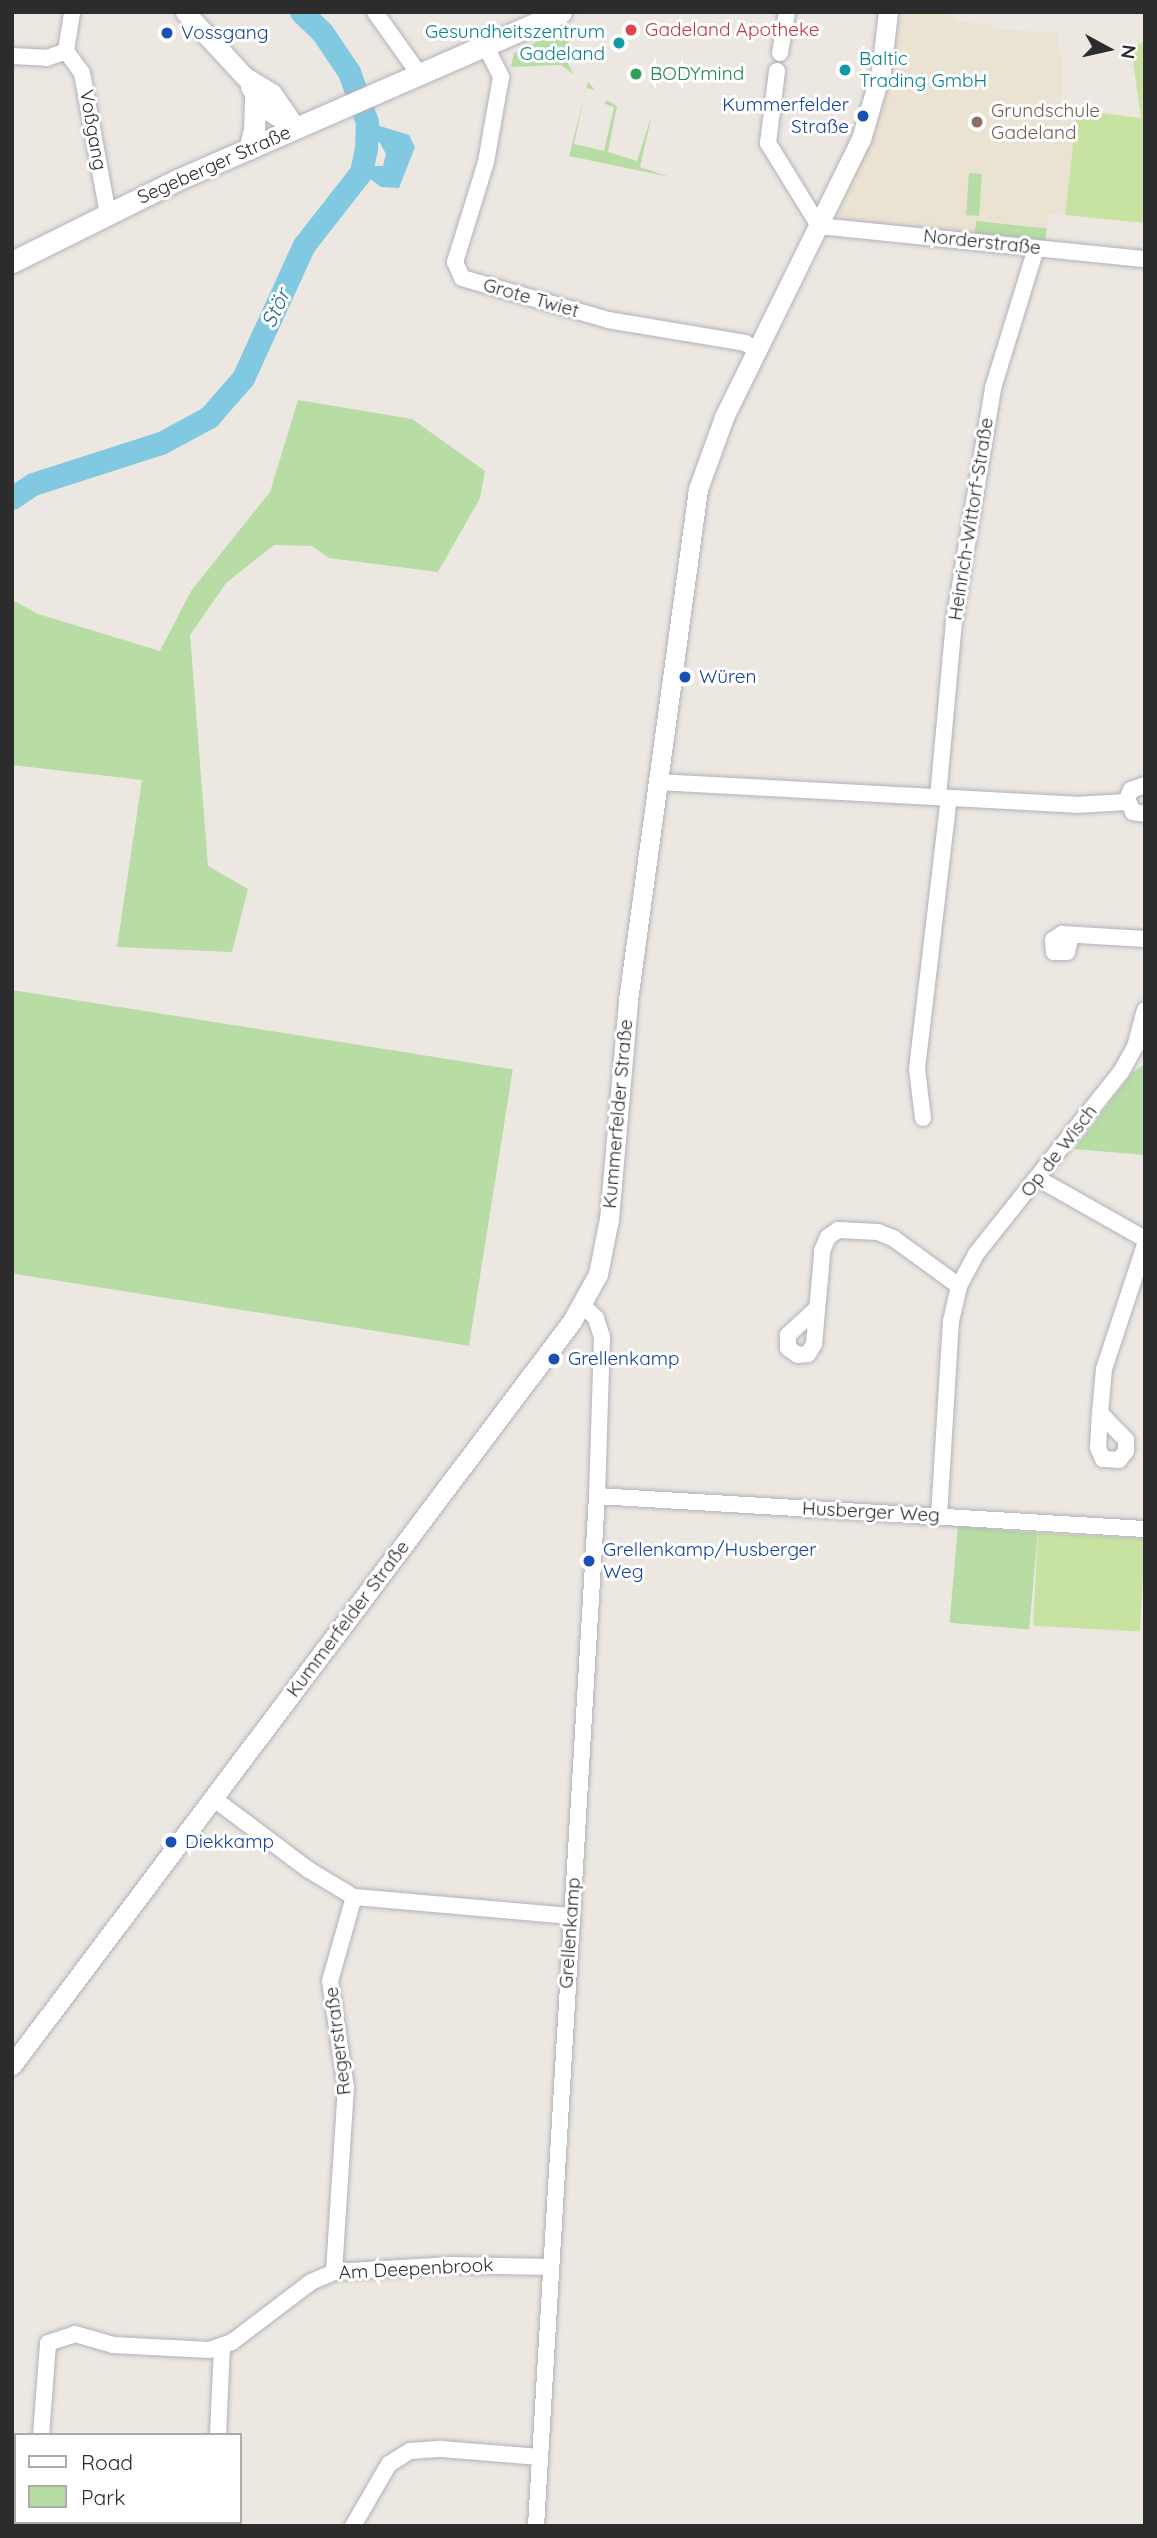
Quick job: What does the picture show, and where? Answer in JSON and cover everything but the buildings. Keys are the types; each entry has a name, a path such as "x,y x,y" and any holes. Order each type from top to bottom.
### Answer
{"main road":[{"name":"Segeberger Straße","path":"12,262 248,149 561,12"},
{"path":"248,149 254,130 255,98"}],"street":[{"path":"12,57 47,58 66,51 72,12"},
{"path":"185,12 245,77 272,93 296,128"},
{"path":"375,12 419,74"},
{"path":"780,53 787,12"},
{"name":"Kummerfelder Straße","path":"12,2066 582,1305 605,1248 628,1000 698,489 713,441 869,118 888,12"},
{"name":"Grote Twiet","path":"485,45 501,77 486,162 455,262 462,278 608,320 745,343 756,349"},
{"name":"Voßgang","path":"66,51 82,73 108,214"},
{"path":"777,71 768,143 819,226"},
{"path":"245,77 255,98 296,128"},
{"name":"Norderstraße","path":"819,226 1145,259"},
{"name":"Heinrich-Wittorf-Straße","path":"923,1118 917,1069 943,797 954,622 993,388 1036,248"},
{"path":"657,782 1076,805 1127,802"},
{"path":"1145,785 1131,790 1127,802 1133,812 1145,814"},
{"path":"1071,935 1145,939"},
{"name":"Op de Wisch","path":"939,1516 951,1321 959,1286 976,1254 1140,1048 1145,1010"},
{"path":"1037,1178 1120,1229 1145,1239"},
{"path":"817,1308 822,1251 828,1237 838,1230 878,1232 893,1238 959,1286"},
{"path":"1101,1413 1110,1345 1145,1245"},
{"name":"Grellenkamp","path":"536,2526 597,1496 602,1337 596,1318 582,1305"},
{"name":"Husberger Weg","path":"597,1496 1145,1528"},
{"path":"213,1798 309,1870 354,1897 571,1916"},
{"name":"Regerstraße","path":"334,2272 346,2088 330,1982 354,1897"},
{"name":"Am Deepenbrook","path":"222,2347 311,2282 334,2272 452,2265 550,2267"},
{"path":"41,2433 48,2343 75,2334 113,2345 194,2351 222,2347 218,2433"},
{"path":"353,2526 389,2465 410,2451 441,2449 540,2457"}],"shaded area":[{"name":"Grundschule Gadeland","path":"944,12 958,22 991,24 991,29 1057,32 1063,68 1060,108 1077,110 1065,215 1049,214 1046,240 843,220 839,214 881,114 902,13"}],"green space":[{"path":"565,28 571,48 563,52 573,74 561,65 511,67 514,53"},
{"path":"1145,41 1145,223 1065,215 1077,110 1141,118 1131,48"},
{"path":"584,99 574,144 604,151 614,107 605,104 606,100 617,106 608,152 637,161 652,114 640,167 670,177 569,156"},
{"path":"969,173 982,174 979,216 966,215"},
{"path":"976,221 1047,228 1045,240 975,233"},
{"path":"298,400 412,419 485,471 480,498 438,572 329,558 312,546 274,545 226,583 190,635 208,866 248,889 232,952 117,947 142,780 12,765 12,600 38,614 160,651 191,591 270,492"},
{"path":"12,990 513,1069 469,1346 12,1273"},
{"path":"1145,1064 1145,1155 1074,1149 1133,1072"},
{"path":"958,1526 1038,1533 1029,1630 950,1623"},
{"path":"1038,1533 1145,1539 1140,1631 1033,1626"}],"water":[{"path":"367,122 409,135 415,147 399,188 381,187 361,172 362,166 383,166 386,154 380,143 366,135"}],"waterway":[{"name":"Stör","path":"12,498 33,484 161,443 209,417 243,378 304,245 361,172 366,148 367,122 349,72 322,32 301,12"}],"place":[{"name":"Gadeland Apotheke","path":"631,30"},
{"name":"Vossgang","path":"167,33"},
{"name":"Gesundheitszentrum Gadeland","path":"619,43"},
{"name":"Baltic Trading GmbH","path":"845,70"},
{"name":"BODYmind","path":"636,74"},
{"name":"Kummerfelder Straße","path":"863,116"},
{"name":"Grundschule Gadeland","path":"977,122"},
{"name":"Würen","path":"685,677"},
{"name":"Grellenkamp","path":"554,1359"},
{"name":"Grellenkamp/Husberger Weg","path":"589,1561"},
{"name":"Diekkamp","path":"171,1842"}]}
